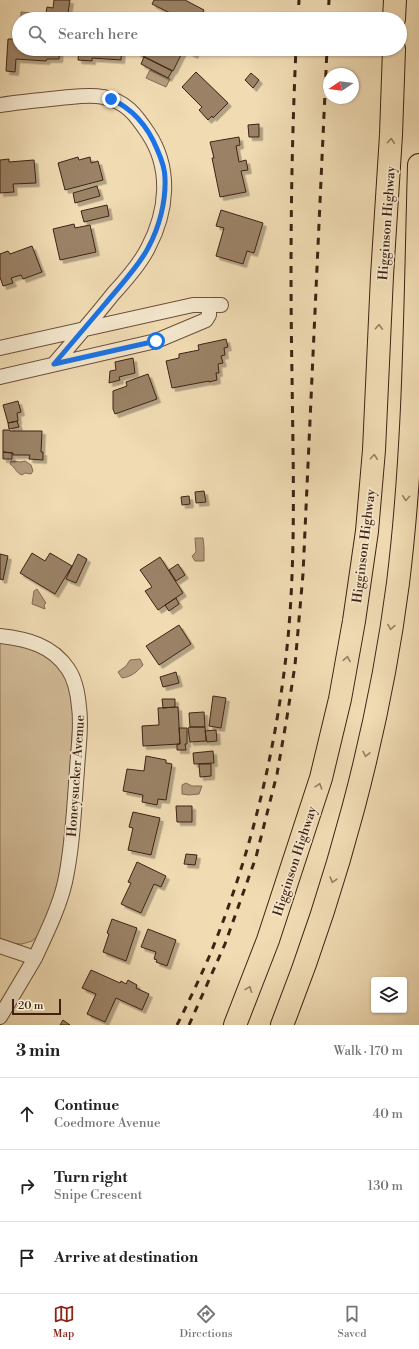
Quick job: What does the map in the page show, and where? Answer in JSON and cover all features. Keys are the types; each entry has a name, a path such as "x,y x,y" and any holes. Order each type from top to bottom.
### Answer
{"highway":[{"path":"394,12 395,0"},
{"name":"Higginson Highway","path":"235,1025 268,940 321,778 340,699 354,621 367,531 374,450 382,276 391,135 394,56"},
{"path":"282,1025 296,990 328,897 365,763 382,679 398,584 407,495 411,425 419,165"}],"street":[{"path":"0,104 84,96 99,96 111,99 134,112 154,142 162,161 165,177 164,194 160,218 148,249 127,278 54,364"},
{"path":"0,348 183,307 215,305 206,320 156,341 0,376"},
{"name":"Honeysucker Avenue","path":"0,636 20,638 42,646 58,656 69,670 76,689 80,707 80,730 72,832 64,882 50,927 35,958 0,1017"},
{"path":"0,946 35,958"}],"shaded area":[{"path":"150,70 170,79 166,87 146,78"},
{"path":"11,461 25,461 31,465 33,471 31,474 25,473 22,475 10,464"},
{"path":"195,538 203,538 204,561 195,561 192,556 196,552"},
{"path":"37,589 46,603 44,605 45,609 32,604 34,591"},
{"path":"0,642 6,642 35,650 55,661 68,675 74,708 65,841 54,903 43,931 32,941 22,944 0,943"},
{"path":"140,659 143,665 141,668 131,675 122,678 118,672 126,666 130,660"},
{"path":"186,783 192,786 202,786 199,794 182,794 182,785"}],"building":[{"path":"54,0 70,0 68,12 46,12 47,7 53,8"},
{"path":"154,0 185,0 204,10 203,12 168,12 152,4"},
{"path":"8,39 12,39 12,56 59,56 59,59 47,59 46,61 16,59 15,72 6,71"},
{"path":"78,56 121,56 121,60 92,58 92,61 78,60"},
{"path":"143,56 180,56 173,71"},
{"path":"144,57 172,71 168,78 141,64"},
{"path":"196,72 228,103 213,118 212,116 208,120 199,110 202,107 182,87"},
{"path":"251,73 259,80 253,88 245,80"},
{"path":"259,124 259,137 249,137 248,125"},
{"path":"239,137 240,145 236,146 239,162 246,160 248,170 241,171 246,192 220,197 210,142"},
{"path":"78,157 79,160 90,157 91,163 98,161 103,180 65,190 58,163"},
{"path":"9,159 9,162 34,160 36,183 13,184 14,192 0,193 0,160"},
{"path":"97,186 100,196 75,203 73,193"},
{"path":"107,205 109,216 84,222 81,211"},
{"path":"221,210 263,223 254,253 247,251 243,264 216,256 224,228 216,226"},
{"path":"74,224 75,228 90,225 96,252 60,260 53,229"},
{"path":"32,246 42,272 23,279 21,275 11,278 13,283 3,286 0,277 0,254 8,251 10,254"},
{"path":"226,339 228,347 224,348 225,355 221,356 223,363 218,364 219,373 216,373 217,380 172,388 166,361 179,358 179,354 199,350 198,345"},
{"path":"133,358 135,373 119,377 120,380 109,383 110,371 116,370 115,362"},
{"path":"148,374 157,399 115,414 113,409 113,391 127,386 126,382"},
{"path":"18,401 21,412 17,413 18,421 8,423 3,405"},
{"path":"17,421 19,427 9,429 8,423"},
{"path":"3,430 42,431 41,452 43,452 43,460 29,459 30,455 13,455 13,453 3,452"},
{"path":"3,452 12,453 12,459 3,459"},
{"path":"204,491 206,502 196,503 195,492"},
{"path":"189,496 190,504 182,505 181,497"},
{"path":"32,553 45,561 50,553 72,566 55,594 20,573"},
{"path":"0,554 8,556 3,580 0,579"},
{"path":"78,554 87,559 76,583 66,579"},
{"path":"160,557 183,593 158,610 145,591 152,587 140,570"},
{"path":"178,564 185,575 176,581 169,570"},
{"path":"176,598 179,604 169,611 165,605"},
{"path":"179,625 191,644 159,665 146,646"},
{"path":"176,672 179,683 163,687 160,677"},
{"path":"213,696 226,698 221,728 209,726"},
{"path":"162,699 175,699 175,707 163,708"},
{"path":"178,707 180,744 143,746 142,726 159,725 158,708"},
{"path":"204,712 205,727 190,727 189,713"},
{"path":"205,727 206,741 190,742 188,728"},
{"path":"179,728 187,728 187,744 185,744 186,750 177,750 177,744 180,744"},
{"path":"216,730 217,741 207,742 205,731"},
{"path":"213,751 214,763 194,764 193,753"},
{"path":"146,756 166,760 166,763 172,764 166,800 158,799 157,805 142,802 143,795 123,791 127,769 144,771"},
{"path":"199,764 211,764 211,776 200,777"},
{"path":"176,806 192,806 192,822 177,822"},
{"path":"133,812 160,818 151,855 128,850 133,828 129,827"},
{"path":"186,854 197,855 195,865 184,864"},
{"path":"137,862 166,876 161,887 154,884 141,913 121,904 131,883 128,882"},
{"path":"112,919 137,928 126,961 103,952"},
{"path":"148,929 176,940 167,966 156,962 157,960 154,959 156,952 141,947"},
{"path":"91,970 120,983 121,981 126,984 128,980 137,985 136,988 149,994 142,1010 116,998 105,1022 87,1014 96,994 82,988"},
{"path":"63,1020 70,1025 60,1025"}],"railway":[{"path":"298,12 299,0"},
{"path":"328,12 329,0"},
{"path":"177,1025 209,957 238,880 250,840 269,760 283,679 291,605 293,539 291,252 296,56"},
{"path":"189,1025 225,944 256,857 277,774 295,665 303,574 327,56"}],"route":[{"path":"111,99 134,112 154,142 162,161 165,177 160,218 148,249 127,278 54,364 156,341"}]}
